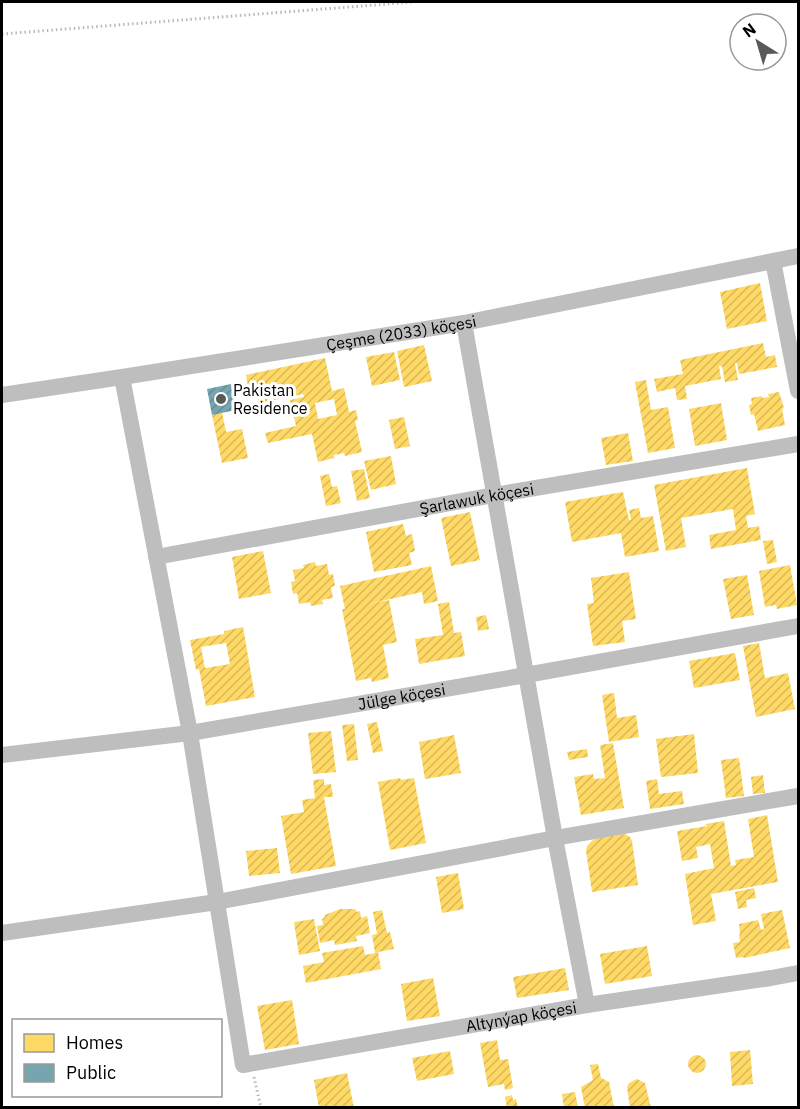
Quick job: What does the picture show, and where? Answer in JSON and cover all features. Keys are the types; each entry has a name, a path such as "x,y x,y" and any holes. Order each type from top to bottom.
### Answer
{"street":[{"name":"Çeşme (2033) köçesi","path":"2,394 464,323 798,256"},
{"path":"773,261 798,392"},
{"path":"464,323 555,838 587,1005"},
{"path":"122,377 190,733 217,902 247,1064"},
{"name":"Şarlawuk köçesi","path":"156,556 494,495 798,444"},
{"name":"Jülge köçesi","path":"2,755 190,733 798,626"},
{"path":"2,933 217,902 555,838 798,796"},
{"name":"Altynýap köçesi","path":"247,1064 587,1005 798,973"}],"path":[{"path":"2,34 413,2"},
{"path":"247,1064 261,1107"}],"building: Homes":[{"path":"760,283 767,321 727,329 720,292"},
{"path":"763,343 766,357 775,355 777,367 739,374 737,363 735,363 738,380 725,382 722,366 719,366 721,379 685,386 687,399 677,400 675,388 657,392 654,379 683,374 680,360"},
{"path":"424,345 432,381 404,387 397,351"},
{"path":"394,352 400,380 372,386 366,357"},
{"path":"325,358 332,391 344,388 349,412 356,410 358,420 355,421 362,452 345,456 344,453 334,455 334,458 318,462 312,434 268,443 265,433 296,426 290,400 304,397 303,394 259,403 255,386 248,387 246,375","holes":["334,399 337,415 318,419 315,403"]},
{"path":"646,380 651,410 668,407 675,448 648,453 635,382"},
{"path":"779,392 784,408 782,409 785,425 758,431 754,414 751,415 749,405 752,404 751,398 769,397 768,394"},
{"path":"721,403 727,440 695,446 689,409"},
{"path":"222,412 226,432 242,429 248,458 222,463 212,415"},
{"path":"404,417 410,446 395,449 389,420"},
{"path":"628,433 633,461 606,465 601,438"},
{"path":"391,456 396,484 371,490 364,461"},
{"path":"747,468 755,514 746,516 748,528 759,526 761,540 711,549 709,535 736,530 733,509 681,518 686,547 666,551 654,485"},
{"path":"364,469 370,498 357,501 351,471"},
{"path":"329,474 332,487 337,486 341,503 326,506 320,476"},
{"path":"623,492 629,520 631,520 629,510 639,508 641,518 653,516 659,551 625,557 621,533 572,542 565,502"},
{"path":"470,512 480,560 451,566 441,518"},
{"path":"403,524 406,536 412,534 415,551 409,553 412,565 374,572 366,532"},
{"path":"773,540 777,562 767,564 763,541"},
{"path":"263,551 271,593 239,599 232,557"},
{"path":"315,562 316,566 327,564 329,575 333,574 335,586 331,587 333,598 322,600 323,604 311,606 310,602 299,604 297,593 293,594 291,582 295,581 293,570 304,568 303,565"},
{"path":"790,565 797,605 777,609 776,605 765,607 759,571"},
{"path":"431,566 438,601 424,604 422,592 368,604 389,600 397,642 383,645 389,678 372,682 371,678 356,681 342,609 345,609 340,586"},
{"path":"629,572 636,619 622,621 625,642 593,646 587,604 594,603 591,578"},
{"path":"747,575 754,615 731,619 723,579"},
{"path":"449,602 454,633 461,632 465,656 419,664 415,639 443,635 438,604"},
{"path":"486,615 489,629 478,631 476,617"},
{"path":"243,627 255,697 206,706 199,669 196,670 190,640 224,634 224,631","holes":["226,643 230,664 205,668 201,647"]},
{"path":"759,643 765,678 788,673 795,709 756,717 743,646"},
{"path":"735,653 740,680 694,688 689,661"},
{"path":"614,693 617,718 636,715 639,737 609,742 602,695"},
{"path":"377,722 383,751 373,753 367,724"},
{"path":"354,724 358,760 347,761 342,725"},
{"path":"331,731 336,772 313,774 308,733"},
{"path":"694,734 698,773 661,777 656,739"},
{"path":"454,735 461,773 425,779 419,742"},
{"path":"613,743 624,808 581,815 574,777 593,774 594,779 605,778 600,745"},
{"path":"587,749 588,757 569,760 567,752"},
{"path":"739,758 744,796 726,798 721,760"},
{"path":"763,775 765,793 753,794 751,777"},
{"path":"400,778 401,780 414,778 426,843 390,850 378,782"},
{"path":"324,779 324,785 331,784 333,797 324,797 336,866 291,874 281,816 304,812 302,800 315,798 313,780"},
{"path":"657,779 659,794 682,791 684,804 650,809 646,781"},
{"path":"767,815 778,882 711,894 716,921 693,925 685,874 714,868 710,844 696,847 698,858 682,861 677,831 724,821 731,866 736,865 735,860 754,857 748,819"},
{"path":"625,834 632,841 638,885 592,892 587,846 595,838"},
{"path":"277,848 280,873 249,876 246,851"},
{"path":"458,873 464,909 442,913 436,877"},
{"path":"754,888 756,898 746,900 747,907 738,909 735,892"},
{"path":"340,909 355,909 357,912 360,911 361,918 367,916 370,933 356,936 357,941 335,945 334,940 320,943 317,926 323,925 322,919 325,915"},
{"path":"382,910 387,933 390,932 394,949 378,952 381,969 306,983 303,966 324,962 322,953 363,946 365,955 375,953 372,935 377,934 373,912"},
{"path":"782,910 790,948 736,958 733,943 740,942 739,924 758,920 761,930 764,929 761,914"},
{"path":"314,919 320,951 299,955 294,922"},
{"path":"647,946 652,976 605,984 600,954"},
{"path":"565,968 569,990 517,998 513,977"},
{"path":"433,978 440,1016 407,1021 401,984"},
{"path":"292,1000 299,1044 265,1050 257,1006"},
{"path":"497,1040 500,1060 508,1059 513,1088 505,1090 504,1084 488,1087 480,1043"},
{"path":"750,1050 753,1084 732,1086 730,1052"},
{"path":"450,1051 454,1074 417,1081 412,1058"},
{"path":"697,1055 703,1058 706,1064 703,1070 697,1073 691,1070 688,1064 691,1058"},
{"path":"598,1064 601,1078 609,1082 614,1108 585,1108 581,1087 593,1080 590,1065"},
{"path":"347,1073 354,1108 319,1108 314,1080"},
{"path":"637,1079 645,1083 651,1108 630,1108 627,1087 629,1083"},
{"path":"575,1092 578,1108 564,1108 562,1094"},
{"path":"512,1095 513,1100 516,1099 518,1108 507,1108 505,1097"}],"building: Public":[{"name":"Pakistan Residence","path":"231,384 236,410 212,415 207,389"}],"place":[{"name":"Pakistan Residence","path":"221,399"}]}
